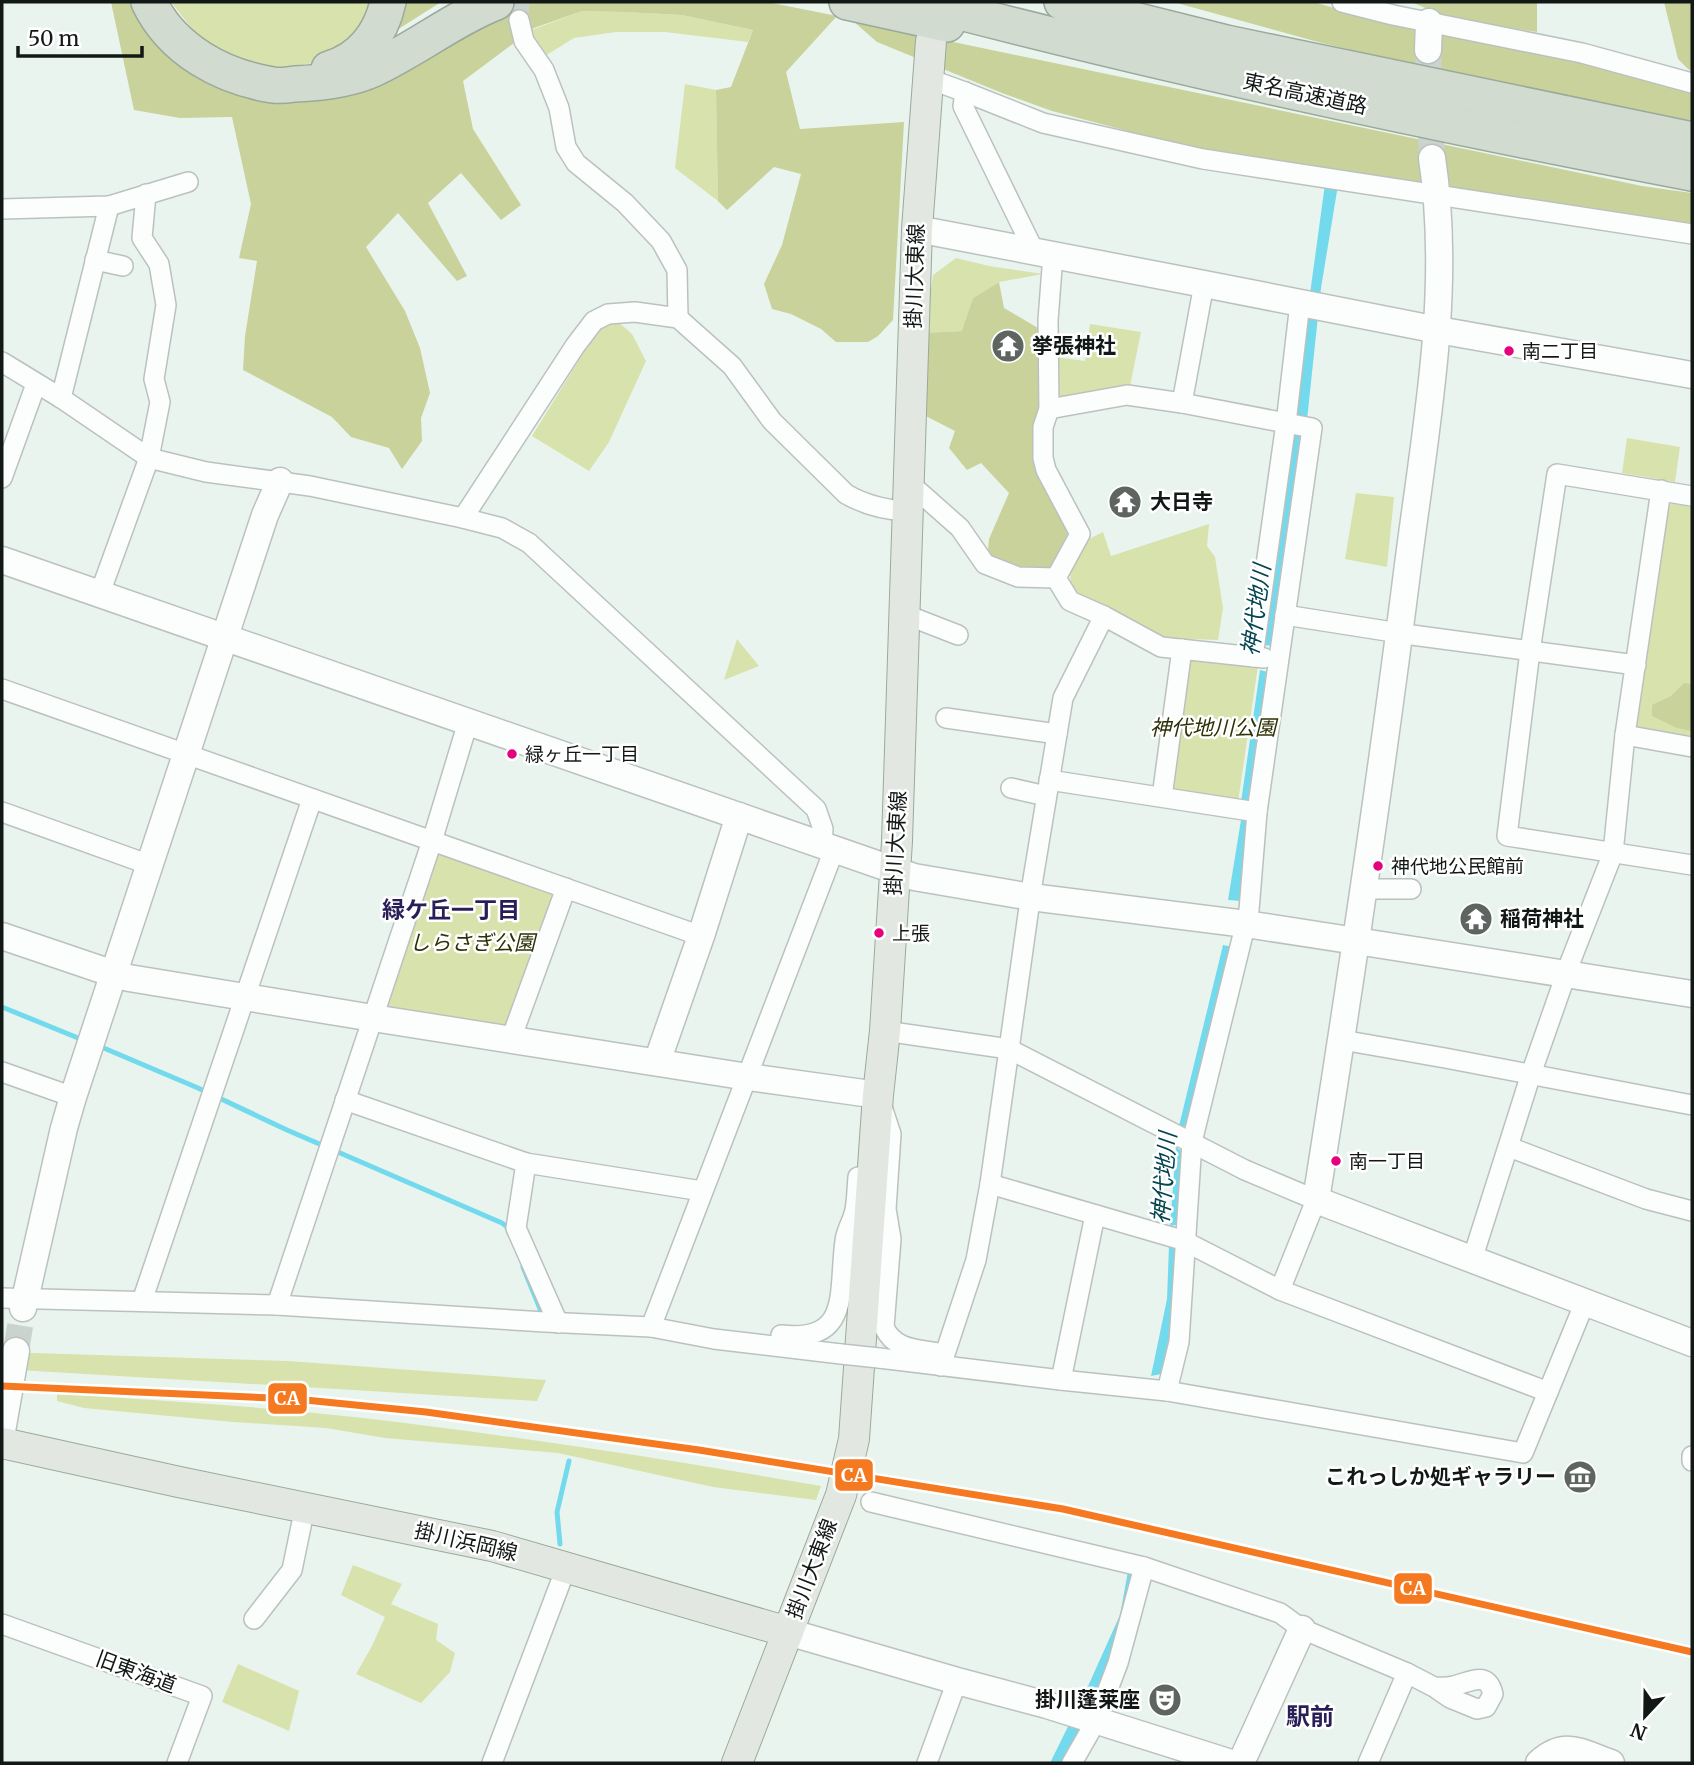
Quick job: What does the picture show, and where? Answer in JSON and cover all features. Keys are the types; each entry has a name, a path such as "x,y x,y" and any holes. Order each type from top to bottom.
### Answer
{"highway":[{"path":"149,2 155,15 186,50 223,72 275,86 327,82 370,70 415,47 477,9 508,11"},
{"path":"161,2 174,23 194,46 252,71 282,75 310,74 342,65 358,55 374,36 385,15 388,2"},
{"path":"847,2 1096,56 1253,83"},
{"name":"東名高速道路","path":"922,2 1253,83 1692,173"},
{"name":"東名高速道路","path":"1062,2 1226,43 1692,140"}],"main road":[{"name":"掛川大東線","path":"788,1632 841,1495 854,1439 895,871 917,229 931,41"},
{"name":"掛川浜岡線","path":"2,1443 492,1546 788,1632"},
{"path":"737,1763 788,1632"}],"street":[{"path":"1342,2 1389,8 1429,22 1582,53 1692,83"},
{"path":"508,11 544,70 559,108 566,147 576,163 625,204 661,241 677,270 678,318"},
{"path":"1428,50 1429,22"},
{"path":"928,81 965,92 1043,123 1203,159 1692,234"},
{"path":"965,92 963,106 1044,253 1049,409 1043,427 1043,458 1046,470 1080,534 1056,578"},
{"path":"1280,1290 1317,1200 1399,633 1437,330 1437,195 1432,158"},
{"path":"2,209 109,206 146,194 180,178"},
{"path":"100,593 149,458 160,402 154,379 166,305 159,264 142,238 146,194"},
{"path":"61,398 109,206"},
{"path":"917,229 1437,330 1692,374"},
{"path":"96,260 123,266"},
{"path":"1182,404 1205,284"},
{"path":"1167,1391 1179,1342 1178,1238 1185,1139 1249,910 1251,811 1286,423 1300,303"},
{"path":"463,518 594,321 608,314 635,312 678,318 732,366 772,421 846,494 859,502 875,506 907,500 916,489 960,528 985,564 1018,577 1056,578"},
{"path":"2,362 61,398 149,458 206,472 310,486 502,528 529,543 816,809 828,848 748,1077 651,1327"},
{"path":"2,478 7,444 36,384"},
{"path":"1049,409 1127,395 1311,428 1285,615 1266,658"},
{"path":"1692,496 1557,474 1530,651 1507,836 1692,865"},
{"path":"280,481 265,515 73,1097 17,1302 142,1301 277,1305 651,1327 714,1339 841,1354 943,1360 1061,1380 1167,1391 1524,1453 1585,1302"},
{"path":"1472,1260 1531,1074 1614,853 1625,735 1661,490"},
{"path":"2,560 914,877 1031,897 1246,924 1692,994"},
{"path":"1056,578 1070,601 1161,647 1266,658"},
{"path":"904,614 958,635"},
{"path":"1285,615 1636,665"},
{"path":"943,1360 976,1260 990,1184 1063,698 1104,616"},
{"path":"1162,797 1182,649"},
{"path":"2,689 701,936"},
{"path":"946,718 1057,734"},
{"path":"277,1305 432,841 468,722"},
{"path":"1625,735 1692,747"},
{"path":"1012,788 1048,788 1162,797 1251,811"},
{"path":"142,1301 312,799"},
{"path":"2,812 150,865"},
{"path":"657,1062 739,816"},
{"path":"510,1039 566,888"},
{"path":"1364,889 1412,889"},
{"path":"2,936 114,974 373,1018 878,1095"},
{"path":"885,1031 1009,1049 1245,1170 1692,1343"},
{"path":"1342,1040 1692,1105"},
{"path":"2,1072 73,1097"},
{"path":"714,1339 726,1329 799,1337 820,1333 832,1321 838,1309 845,1238 855,1210 862,1132 878,1095"},
{"path":"878,1095 891,1134 886,1209 891,1239 884,1327 888,1336 900,1346 943,1360"},
{"path":"345,1100 526,1163 702,1191"},
{"path":"1508,1147 1646,1199 1692,1211"},
{"path":"526,1163 516,1228 558,1323"},
{"path":"990,1184 1178,1238 1280,1290 1548,1392"},
{"path":"1061,1380 1095,1214"},
{"path":"2,1431 16,1351"},
{"path":"1692,1456 1692,1461"},
{"path":"871,1502 1144,1567 1280,1613 1302,1629 1434,1686"},
{"path":"254,1619 292,1570 305,1507"},
{"path":"1072,1763 1096,1721 1118,1663 1144,1567"},
{"path":"492,1763 566,1568"},
{"name":"旧東海道","path":"2,1624 202,1696 177,1763"},
{"path":"1241,1763 1302,1629"},
{"path":"788,1632 1047,1705 1231,1763"},
{"path":"1368,1763 1407,1673"},
{"path":"927,1763 957,1681"},
{"path":"1539,1763 1550,1753 1568,1749 1611,1763"}],"green space":[{"path":"111,2 146,2 203,65 332,85 524,2 767,2 837,16 786,72 800,129 904,122 893,320 878,336 868,342 836,342 821,329 791,314 772,309 764,284 782,245 801,174 774,167 727,210 718,201 716,90 731,87 753,30 682,15 582,11 534,28 463,81 473,129 521,205 501,220 461,173 428,203 467,276 457,281 398,213 366,247 405,311 420,348 430,393 421,418 422,441 402,469 389,448 351,437 332,417 243,370 245,336 257,261 239,258 251,204 232,117 180,118 134,110"},
{"path":"171,2 380,2 370,26 320,62 289,67 266,67 225,52 200,39"},
{"path":"396,2 441,2 397,30"},
{"path":"1173,2 1313,2 1374,19 1508,44 1692,88 1692,125 1603,111 1318,42"},
{"path":"1411,2 1537,2 1537,32 1440,14"},
{"path":"1664,2 1692,2 1692,71 1678,59"},
{"path":"582,11 682,15 753,30 748,42 665,32 616,32 574,38 545,56 529,31"},
{"path":"853,21 1642,186 1692,193 1692,226 1192,148 1052,111 1002,93 877,42"},
{"path":"685,84 716,90 718,201 675,168"},
{"path":"956,258 1043,274 999,282 973,298 963,331 925,333 933,275"},
{"path":"999,282 1004,308 1038,328 1059,505 1069,540 1056,578 987,564 989,539 1009,493 981,463 967,470 949,448 955,431 916,411 925,333 962,331 973,298"},
{"path":"617,321 632,334 646,361 609,442 589,471 532,436 600,326"},
{"path":"1090,324 1141,332 1129,391 1058,404 1055,357 1085,361"},
{"path":"1627,438 1680,447 1675,482 1622,473"},
{"path":"1356,493 1394,497 1387,567 1345,559"},
{"path":"1675,501 1692,504 1692,739 1638,730 1633,722 1668,506"},
{"path":"1209,524 1207,546 1215,557 1223,608 1218,640 1166,638 1071,589 1070,573 1087,540 1103,532 1111,556"},
{"path":"737,639 759,666 724,680"},
{"name":"神代地川公園","path":"1192,657 1258,666 1238,802 1173,792 1168,787 1185,663"},
{"path":"1684,683 1692,684 1692,731 1677,728 1652,716 1652,705 1671,696"},
{"name":"しらさぎ公園","path":"443,853 551,890 553,902 510,1023 503,1028 390,1010 386,1002 437,855"},
{"path":"2,1352 288,1361 546,1380 537,1401 2,1369"},
{"path":"57,1394 243,1406 412,1424 588,1448 821,1486 816,1500 713,1487 558,1453 385,1438 326,1428 84,1408 57,1401"},
{"path":"353,1565 402,1584 391,1604 438,1624 436,1640 455,1653 450,1672 421,1703 356,1674 385,1617 341,1595"},
{"path":"238,1664 299,1691 289,1731 222,1702"}],"water":[{"path":"1325,184 1338,185 1321,288 1307,420 1274,646 1262,645"},
{"path":"1260,670 1272,673 1252,799 1241,802"},
{"path":"1241,820 1250,821 1241,901 1228,900"},
{"path":"1223,945 1233,947 1189,1126 1179,1126"},
{"path":"1176,1147 1186,1154 1182,1224 1170,1226"},
{"path":"1169,1246 1180,1251 1177,1300 1161,1374 1151,1376 1167,1299"},
{"path":"1128,1571 1138,1573 1100,1689 1062,1763 1050,1763 1120,1615"}],"waterway":[{"path":"2,1007 83,1040"},
{"path":"99,1046 502,1223 509,1232"},
{"path":"523,1267 543,1316"},
{"path":"560,1544 557,1512 569,1461"}],"tunnel":[{"path":"519,20 520,2"},
{"path":"1428,50 1432,158"},
{"path":"16,1351 23,1308"}],"transit line":[{"name":"CA","path":"2,1386 295,1399 426,1412 699,1450 1063,1509 1692,1652"}],"place":[{"name":"挙張神社","path":"1008,346"},
{"name":"南二丁目","path":"1509,351"},
{"name":"大日寺","path":"1125,502"},
{"name":"緑ヶ丘一丁目","path":"512,754"},
{"name":"神代地公民館前","path":"1378,866"},
{"name":"稲荷神社","path":"1476,919"},
{"name":"上張","path":"879,933"},
{"name":"南一丁目","path":"1336,1161"},
{"name":"これっしか処ギャラリー","path":"1580,1477"},
{"name":"掛川蓬莱座","path":"1165,1700"}],"district":[{"name":"緑ケ丘一丁目","path":"451,910"},
{"name":"駅前","path":"1310,1717"}],"water label":[{"name":"神代地川","path":"1256,610"},
{"name":"神代地川","path":"1164,1178"}]}
